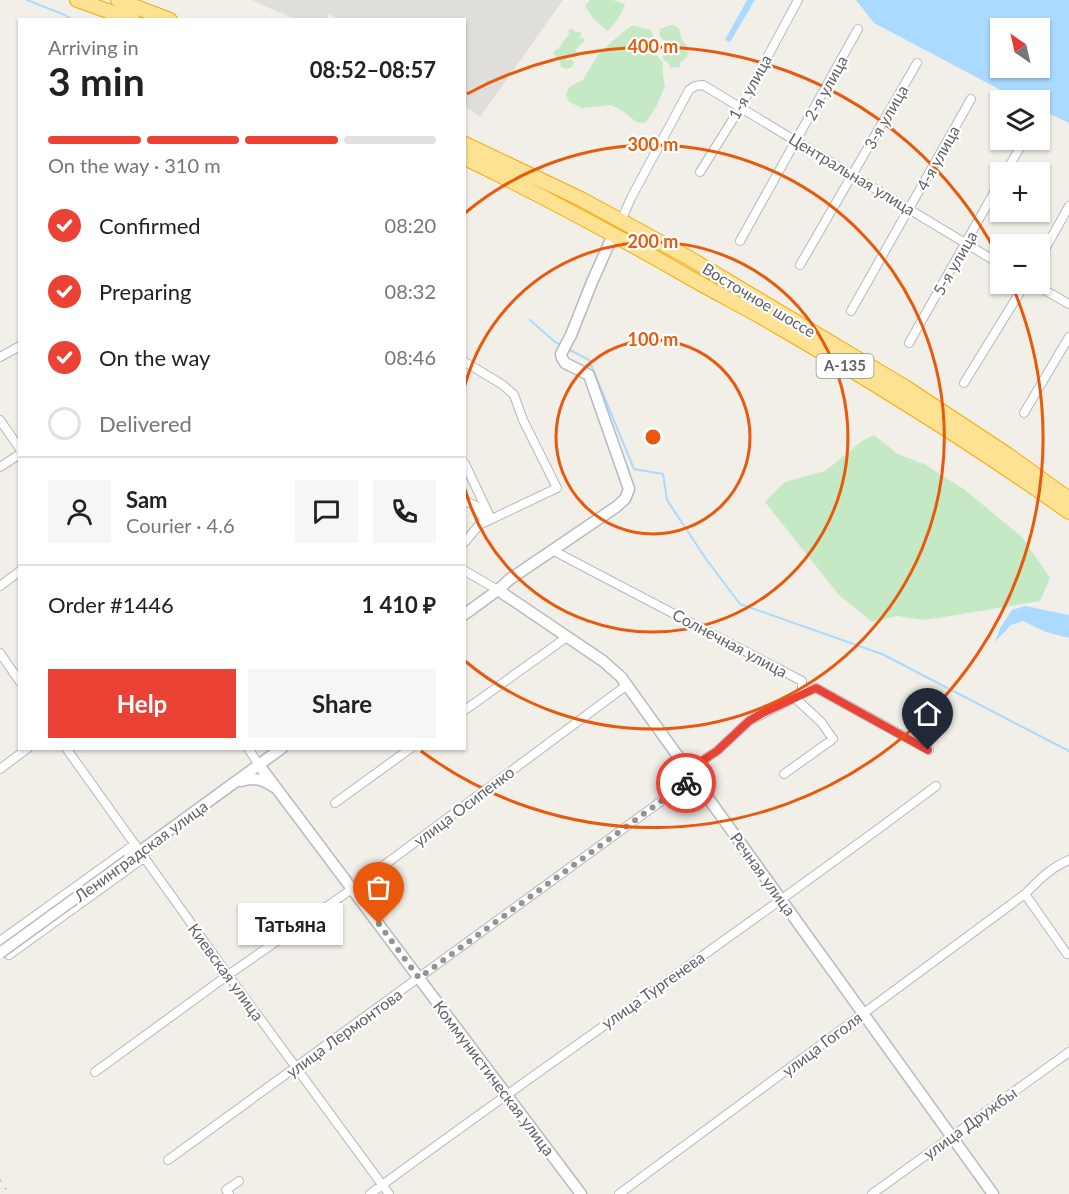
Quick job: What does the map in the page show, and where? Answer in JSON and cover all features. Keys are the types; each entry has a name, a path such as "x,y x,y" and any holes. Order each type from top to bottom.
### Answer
{"highway":[{"path":"77,0 127,18"},
{"path":"118,0 165,18"},
{"name":"Восточное шоссе","path":"466,144 581,199 689,258 905,387 1008,455 1069,499"},
{"name":"Восточное шоссе","path":"466,159 613,235 776,325 935,421 1069,512"},
{"path":"776,325 784,327 817,346 822,348 825,346 823,340 807,328"}],"street":[{"name":"1-я улица","path":"700,172 740,108 798,0"},
{"name":"2-я улица","path":"740,241 858,29"},
{"name":"3-я улица","path":"800,265 917,63"},
{"name":"Центральная улица","path":"621,221 689,90 694,86 703,85 990,258"},
{"name":"4-я улица","path":"851,311 971,99"},
{"name":"5-я улица","path":"909,343 990,200"},
{"path":"1050,240 1069,206"},
{"path":"466,613 510,579 626,499 629,489 589,375 565,363 561,354 613,235"},
{"path":"1050,293 1069,304"},
{"path":"964,383 1019,294"},
{"path":"1024,413 1069,338"},
{"path":"0,357 18,346"},
{"path":"466,363 503,385 514,395 523,420 556,488 479,525 466,541"},
{"path":"0,420 18,446"},
{"path":"0,467 18,455"},
{"path":"466,466 488,520"},
{"path":"466,501 476,506 488,520"},
{"name":"Солнечная улица","path":"552,550 801,681 798,696"},
{"path":"466,572 498,590"},
{"path":"0,586 18,573"},
{"name":"Речная улица","path":"498,590 608,666 627,685 993,1194"},
{"path":"466,709 567,637"},
{"path":"0,653 18,679"},
{"name":"улица Осипенко","path":"95,1072 228,975 352,889 627,685"},
{"name":"Солнечная улица","path":"798,696 816,688 928,750"},
{"path":"784,774 833,739 798,696"},
{"name":"улица Лермонтова","path":"168,1160 419,978 691,774 749,721 798,696"},
{"path":"0,769 25,750"},
{"name":"Киевская улица","path":"67,750 228,975 389,1194"},
{"name":"Коммунистическая улица","path":"249,750 581,1194"},
{"name":"Ленинградская улица","path":"0,954 279,750"},
{"path":"335,803 408,750"},
{"name":"Коммунистическая улица","path":"235,783 248,778 257,779 265,781 278,790"},
{"name":"улица Тургенева","path":"370,1194 855,847 936,786"},
{"path":"140,851 9,955 0,943 140,851"},
{"name":"улица Гоголя","path":"619,1194 1024,894 1048,871 1069,860"},
{"path":"1024,894 1067,954"},
{"name":"улица Дружбы","path":"872,1194 1069,1052"},
{"path":"229,1194 226,1190 239,1181"}],"shaded area":[{"path":"252,0 563,0 480,117 466,107 466,18 336,18 329,14 327,18 292,18"}],"green space":[{"path":"590,0 613,0 625,4 618,19 607,31 593,18 585,6"},
{"path":"671,25 679,29 682,40 688,47 687,57 680,63 680,67 670,68 670,65 663,59 661,48 664,41 659,35 660,29"},
{"path":"632,26 650,30 655,38 654,52 663,63 665,86 647,121 636,122 611,105 582,108 569,102 566,95 569,87 583,80 598,55"},
{"path":"569,29 581,32 579,38 585,40 575,50 578,53 576,57 567,55 566,61 570,59 574,62 572,67 567,69 561,67 553,53 569,34"},
{"path":"874,435 898,454 924,464 965,490 1022,537 1050,578 1040,601 925,620 897,616 872,622 839,595 765,502 785,482 825,471 862,441"}],"water":[{"path":"747,0 755,0 730,42 725,40"},
{"path":"856,0 1069,0 1069,123 1050,114 1050,90 1001,90 874,23"},
{"path":"1025,606 1069,615 1069,638 1046,632 1023,621 1011,625 995,642 1000,628 1012,610"}],"waterway":[{"path":"27,0 69,18"},
{"path":"530,320 555,342 563,346"},
{"path":"568,349 589,360 634,469 663,474 667,500 706,559 740,604 882,654 1069,751"}],"railway":[{"path":"0,1180 9,1194"}],"way so far":[{"path":"379,924 419,978 686,783"}],"place":[{"name":"Татьяна","path":"379,924"}],"route":[{"path":"686,783 693,778 688,770 717,751 749,721 816,688 928,750"}]}
